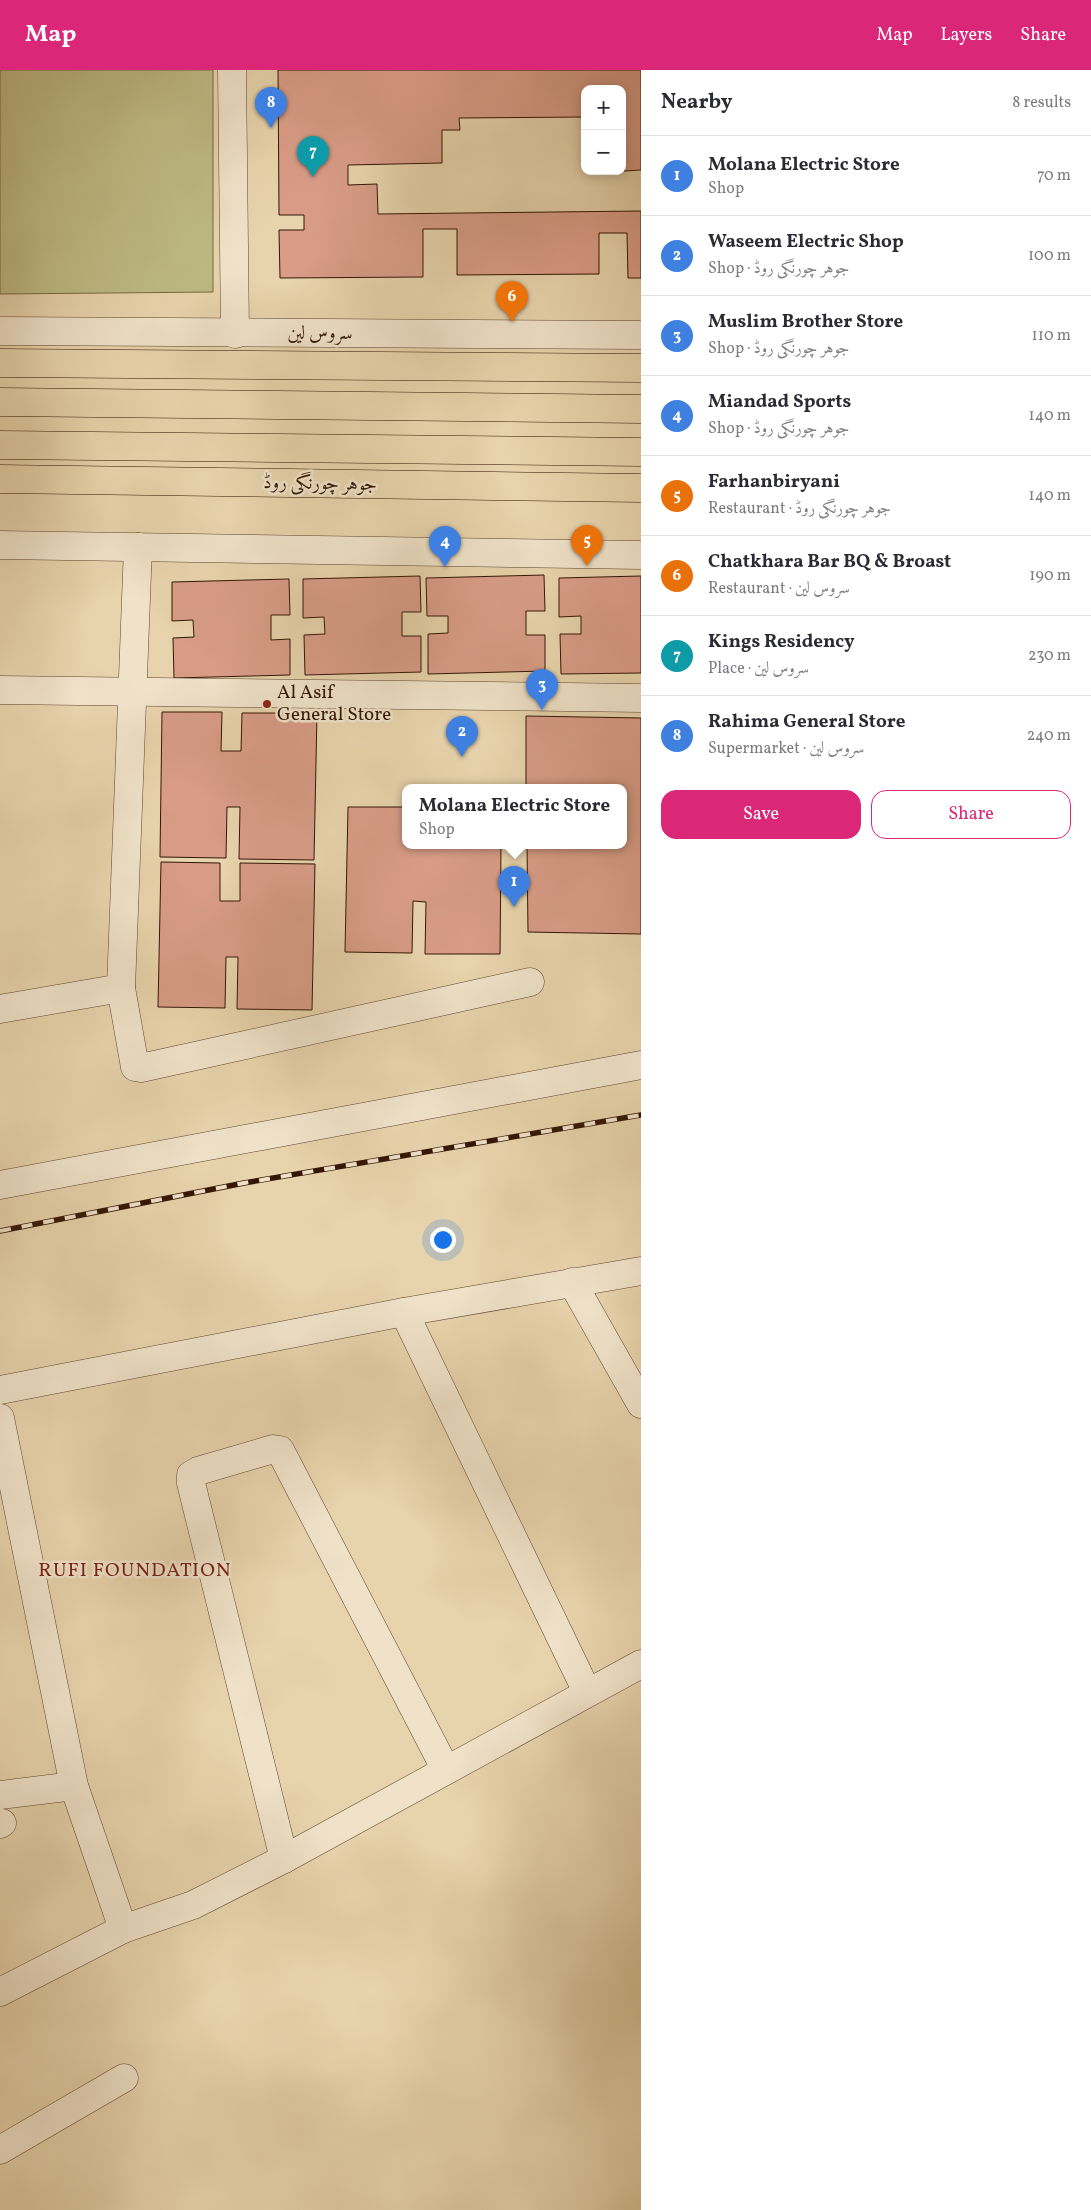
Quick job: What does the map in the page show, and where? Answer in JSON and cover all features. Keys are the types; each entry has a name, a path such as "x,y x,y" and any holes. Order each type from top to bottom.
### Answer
{"main road":[{"path":"0,363 641,368"},
{"path":"0,402 641,409"},
{"name":"جوہر چورنگی روڈ","path":"0,445 641,452"},
{"name":"جوہر چورنگی روڈ","path":"0,479 641,488"}],"street":[{"path":"232,70 235,334"},
{"name":"سروس لین","path":"0,331 235,334 641,335"},
{"path":"0,545 641,555"},
{"path":"138,547 121,988 135,1067 141,1068 530,982"},
{"path":"0,690 131,690 641,698"},
{"path":"0,1009 121,988"},
{"path":"0,1185 641,1065"},
{"path":"0,1390 404,1312 641,1271"},
{"path":"572,1282 641,1404"},
{"path":"404,1312 587,1692"},
{"path":"0,1418 74,1786 123,1929"},
{"path":"284,1858 191,1482 191,1475 198,1471 273,1449 280,1450 446,1770"},
{"path":"0,1992 123,1929 193,1905 284,1858 641,1664"},
{"path":"0,1795 74,1786"},
{"path":"0,2150 124,2078"}],"shaded area":[{"path":"0,70 213,70 213,292 0,294"}],"building":[{"path":"278,70 641,70 641,170 626,171 626,85 581,85 581,117 459,118 460,130 442,130 442,163 348,165 348,185 377,184 378,214 641,211 641,278 628,278 627,233 599,233 599,274 457,275 457,229 423,229 423,277 280,278 279,230 304,230 304,215 279,215"},
{"path":"544,575 545,611 526,611 526,635 545,635 545,671 428,674 428,634 448,633 448,616 427,616 426,578"},
{"path":"420,576 421,612 402,612 402,636 421,636 421,672 305,675 304,635 325,634 324,617 303,618 303,579"},
{"path":"641,576 641,673 561,674 560,634 581,634 581,616 559,617 559,578"},
{"path":"289,579 290,615 271,615 271,640 290,639 290,675 174,678 173,638 194,637 193,620 172,621 172,582"},
{"path":"162,712 222,712 221,751 241,751 242,713 317,713 314,860 239,859 240,807 227,807 226,858 160,857"},
{"path":"526,716 641,718 641,934 528,932 527,849 627,849 627,784 526,784"},
{"path":"348,807 402,807 402,849 501,849 500,954 425,954 426,902 413,901 412,953 345,952"},
{"path":"161,862 220,863 220,901 240,901 240,863 315,864 312,1010 237,1009 238,957 226,957 225,1008 158,1007"}],"railway":[{"path":"0,1231 244,1183 641,1115"}],"place":[{"name":"Rahima General Store","path":"271,128"},
{"name":"Kings Residency","path":"313,177"},
{"name":"Chatkhara Bar BQ & Broast","path":"512,322"},
{"name":"Farhanbiryani","path":"587,566"},
{"name":"Miandad Sports","path":"445,567"},
{"name":"Al Asif General Store","path":"267,704"},
{"name":"Muslim Brother Store","path":"542,710"},
{"name":"Waseem Electric Shop","path":"462,757"},
{"name":"Molana Electric Store","path":"514,907"}],"district":[{"name":"RUFI FOUNDATION","path":"135,1571"}]}
